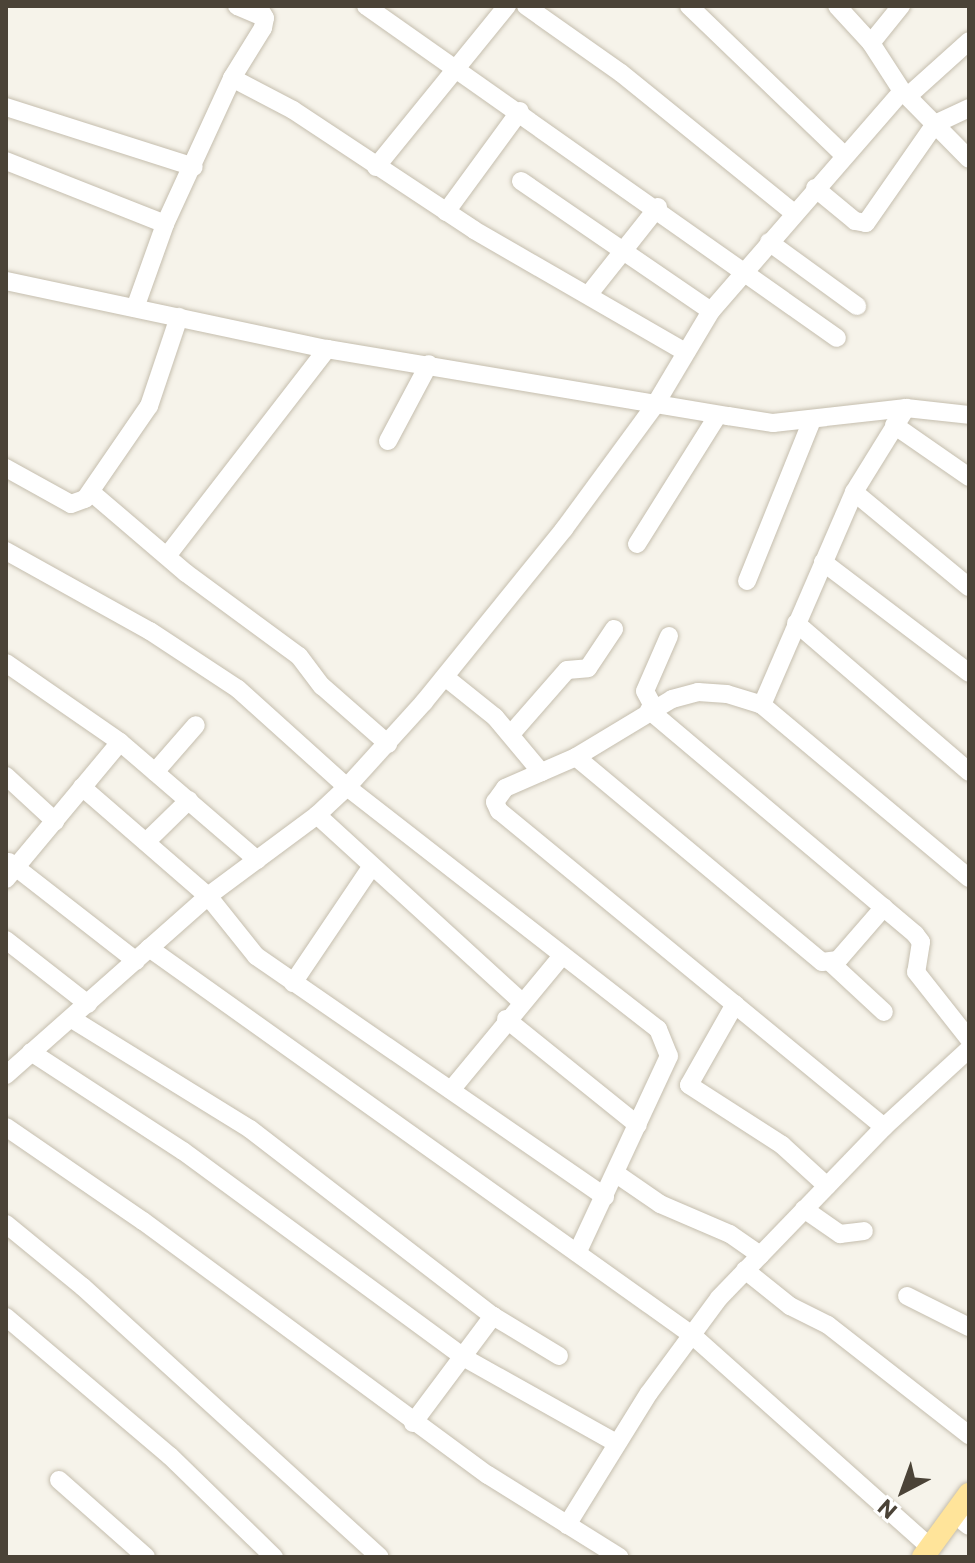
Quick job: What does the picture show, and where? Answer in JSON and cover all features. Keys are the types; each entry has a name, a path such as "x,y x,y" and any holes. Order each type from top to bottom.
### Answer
{"main road":[{"path":"931,1554 969,1494"},
{"path":"931,1554 967,1521"}],"street":[{"path":"135,308 165,224 194,167 262,12 237,6"},
{"path":"366,6 747,269 837,338"},
{"path":"376,167 507,6"},
{"path":"526,6 621,73 794,213"},
{"path":"689,6 844,155"},
{"path":"837,6 871,43 905,94 969,159"},
{"path":"871,43 901,6"},
{"path":"6,1075 208,896 317,815 388,744 445,677 655,405 711,311 844,155 905,94 969,41"},
{"path":"232,78 293,110 446,212 685,352"},
{"path":"6,107 194,167"},
{"path":"815,188 855,221 866,223 935,124 969,108"},
{"path":"446,212 520,111"},
{"path":"6,161 165,224"},
{"path":"521,181 711,311"},
{"path":"589,294 658,207"},
{"path":"769,242 857,306"},
{"path":"6,281 327,349 773,423 906,408 969,415"},
{"path":"6,468 71,504 91,492 149,406 179,317"},
{"path":"167,556 327,349"},
{"path":"388,441 429,364"},
{"path":"762,705 854,492 906,408"},
{"path":"637,544 718,415"},
{"path":"747,581 812,420"},
{"path":"894,425 969,477"},
{"path":"91,492 167,556 299,656 322,686 388,744"},
{"path":"854,492 969,587"},
{"path":"6,551 197,660 238,689 347,787 561,957 658,1029 667,1042 669,1056 618,1175 577,1253"},
{"path":"823,562 969,673"},
{"path":"796,623 969,772"},
{"path":"511,734 567,670 588,668 614,629"},
{"path":"669,636 645,691 652,709 921,942 916,972 969,1039"},
{"path":"6,663 120,742 257,860"},
{"path":"445,677 511,734 541,772"},
{"path":"884,1127 499,811 495,802 505,788 576,757 652,709 698,692 727,694 762,705 969,878"},
{"path":"155,772 196,725"},
{"path":"120,742 55,821 10,869 142,954 692,1335 931,1554"},
{"path":"576,757 810,952 831,963 884,1012"},
{"path":"6,776 55,821"},
{"path":"82,787 208,896 256,956 605,1197"},
{"path":"146,842 189,800"},
{"path":"317,815 521,1001"},
{"path":"293,983 372,866"},
{"path":"831,963 884,907"},
{"path":"6,940 88,1004"},
{"path":"451,1090 506,1019 561,957"},
{"path":"735,1004 689,1085 782,1145 827,1186"},
{"path":"72,1019 250,1129 493,1316 559,1356"},
{"path":"506,1019 638,1125"},
{"path":"567,1525 616,1443 692,1335 745,1270 884,1127 969,1049"},
{"path":"31,1052 183,1151 463,1357 616,1443"},
{"path":"6,1127 156,1229 413,1423 619,1557"},
{"path":"618,1175 660,1204 719,1228 760,1255"},
{"path":"804,1209 840,1234 864,1231"},
{"path":"6,1224 83,1287 248,1443 380,1557"},
{"path":"745,1270 790,1306 828,1325 969,1435"},
{"path":"907,1296 969,1327"},
{"path":"413,1423 493,1316"},
{"path":"6,1317 170,1456 274,1557"},
{"path":"59,1480 146,1557"}]}
